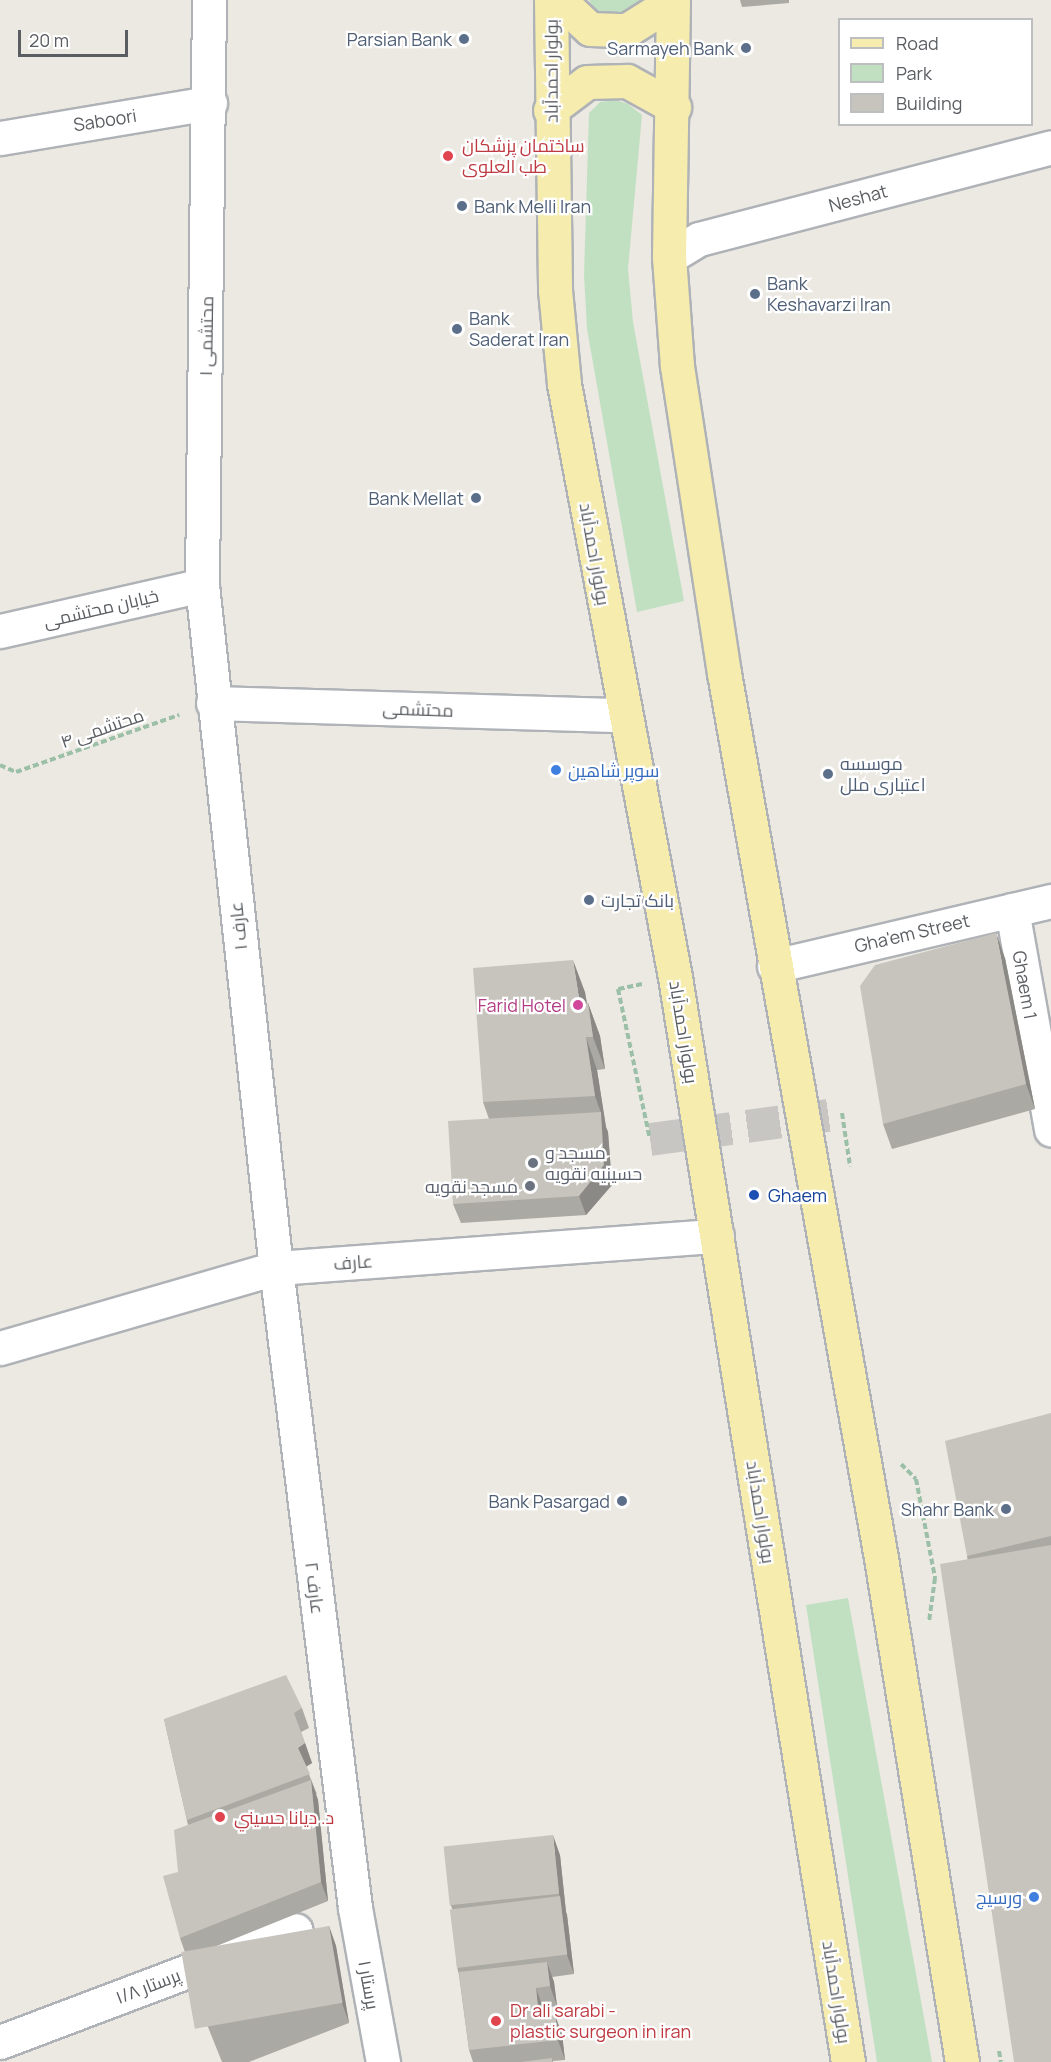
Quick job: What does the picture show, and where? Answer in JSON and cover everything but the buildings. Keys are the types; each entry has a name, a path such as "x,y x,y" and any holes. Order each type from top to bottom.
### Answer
{"main road":[{"name":"بولوار احمدآباد","path":"551,0 550,110 555,290 564,384 623,715 675,977 848,2062"},
{"path":"559,0 590,30 627,30 673,0"},
{"path":"673,0 674,107 669,257 677,366 774,966 881,1558 962,2062"},
{"path":"550,110 587,82 627,81 674,107"}],"street":[{"name":"محتشمی ۱","path":"202,585 211,95 209,0"},
{"name":"Saboori","path":"0,138 211,95"},
{"name":"Neshat","path":"669,257 699,239 1051,147"},
{"name":"خیابان محتشمی","path":"0,631 202,585"},
{"name":"عارف ۱","path":"202,585 276,1268"},
{"name":"محتشمی","path":"213,703 623,715"},
{"name":"Gha'em Street","path":"774,966 1051,901"},
{"name":"Ghaem 1","path":"1011,910 1051,1130"},
{"name":"عارف","path":"0,1348 276,1268 717,1236"},
{"name":"عارف ۲","path":"276,1268 355,1908"},
{"name":"پرستار ۱","path":"355,1908 383,2062"},
{"name":"پرستار ۱/۸","path":"0,2042 296,1930"}],"path":[{"name":"محتشمی ۴","path":"0,765 16,772 213,703"},
{"path":"618,989 650,1139"}],"green space":[{"path":"589,0 642,0 626,13 608,17 594,9"},
{"path":"616,100 628,104 642,115 628,269 633,322 684,601 637,612 587,329 584,275 589,113 600,102"},
{"path":"848,1598 932,2062 877,2062 806,1605"}],"tunnel":[{"path":"650,1139 842,1113"}],"place":[{"name":"Parsian Bank","path":"464,39"},
{"name":"Sarmayeh Bank","path":"746,48"},
{"name":"ساختمان پزشكان طب العلوى","path":"448,156"},
{"name":"Bank Melli Iran","path":"462,206"},
{"name":"Bank Keshavarzi Iran","path":"755,294"},
{"name":"Bank Saderat Iran","path":"457,329"},
{"name":"Bank Mellat","path":"476,498"},
{"name":"سوپر شاهین","path":"556,770"},
{"name":"موسسه اعتباری ملل","path":"828,774"},
{"name":"بانک تجارت","path":"589,900"},
{"name":"Farid Hotel","path":"578,1005"},
{"name":"مسجد و حسینیه نقویه","path":"533,1163"},
{"name":"مسجد نقویه","path":"530,1186"},
{"name":"Ghaem","path":"754,1195"},
{"name":"Bank Pasargad","path":"622,1501"},
{"name":"Shahr Bank","path":"1006,1509"},
{"name":"د. ديانا حسيني","path":"220,1817"},
{"name":"ورسیج","path":"1034,1897"},
{"name":"Dr ali sarabi - plastic surgeon in iran","path":"496,2021"}]}
